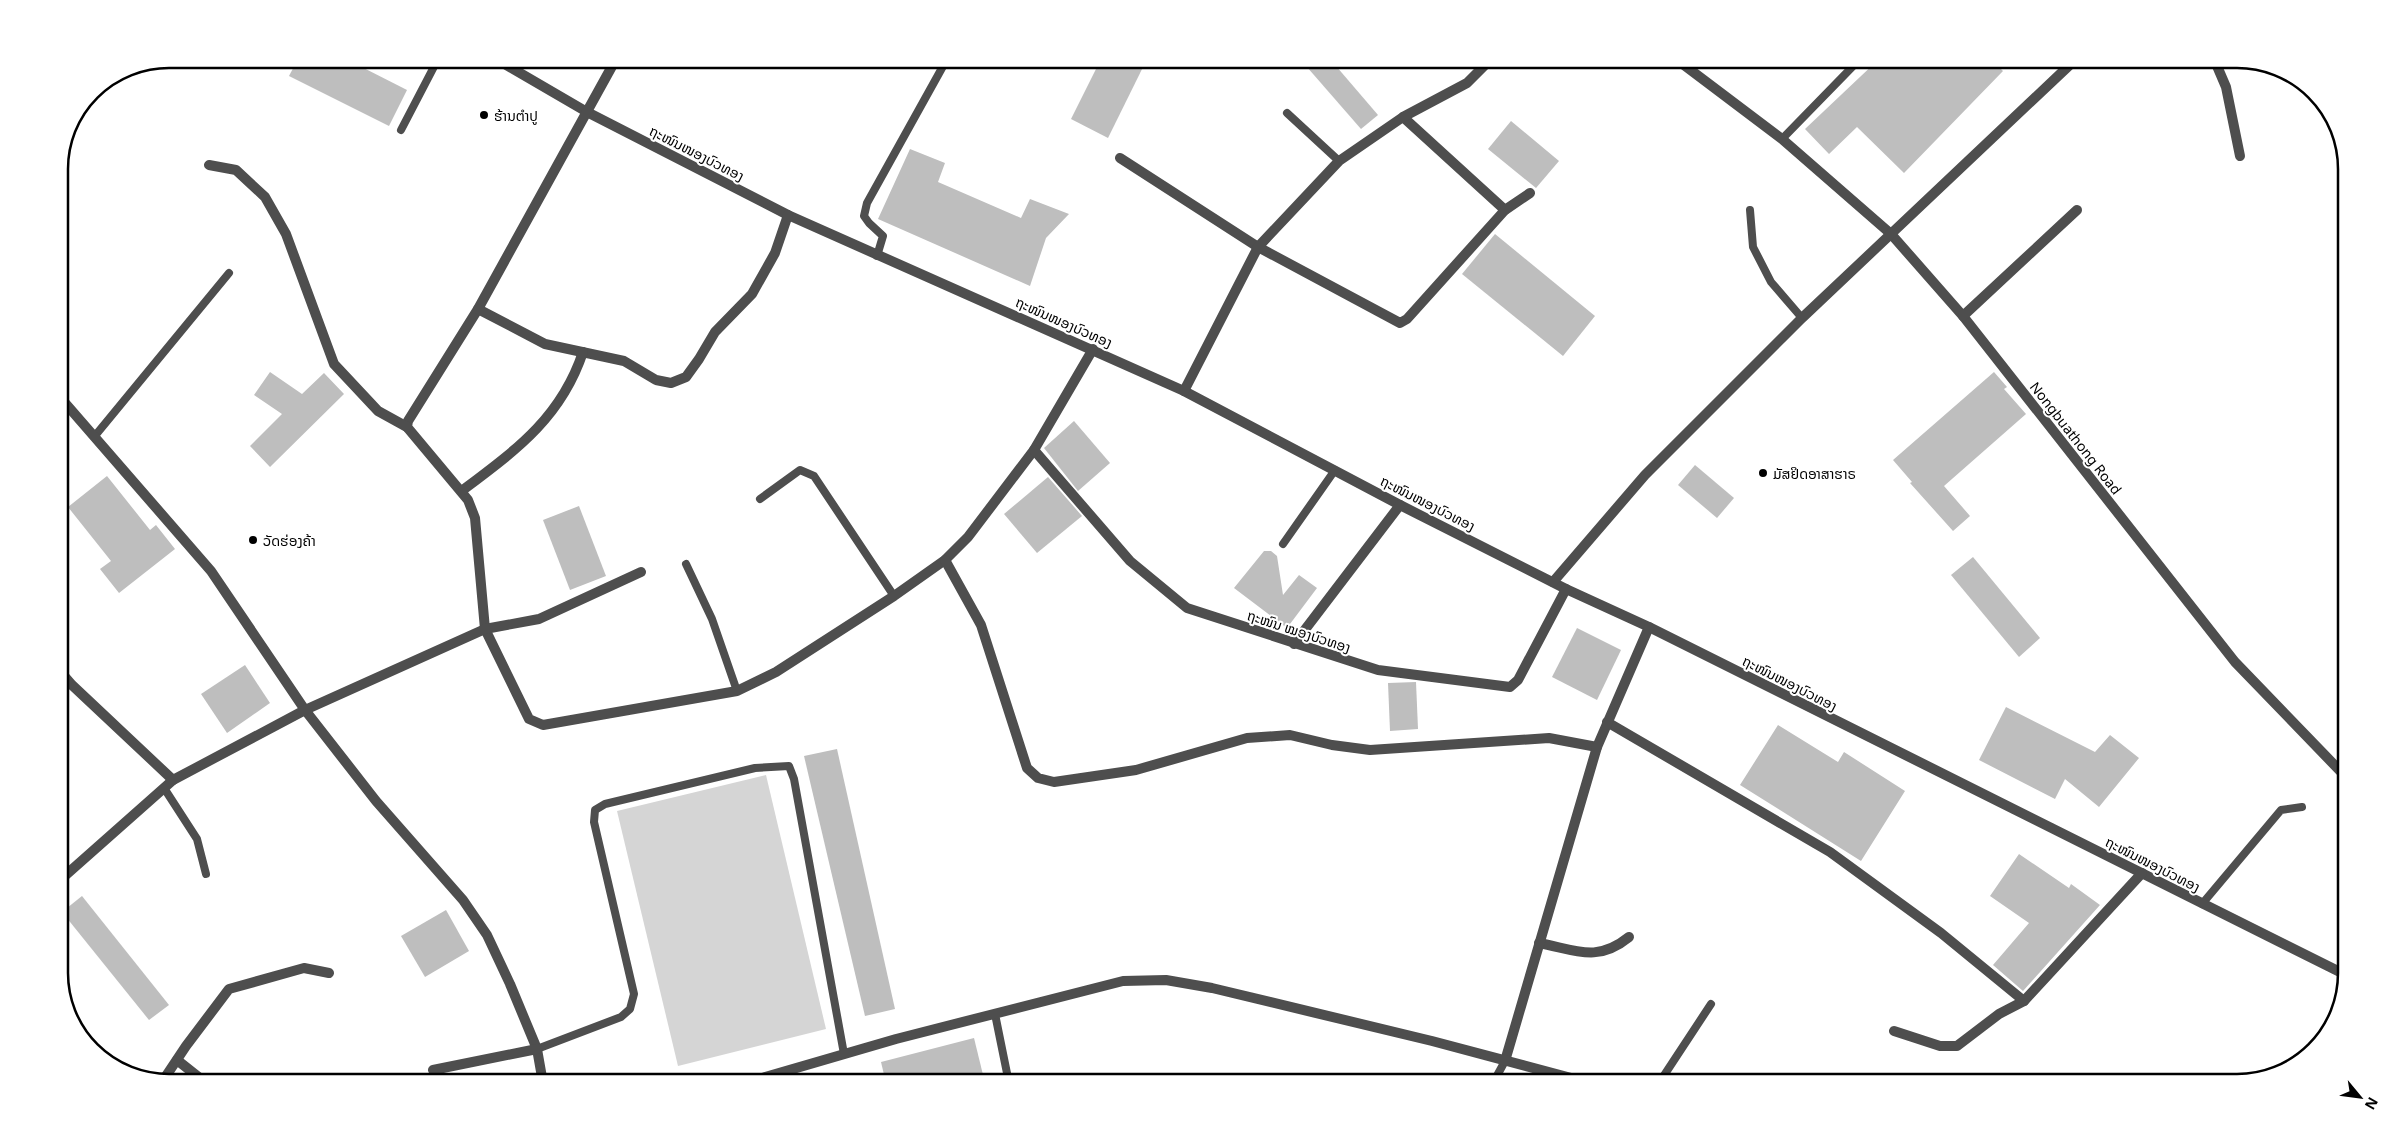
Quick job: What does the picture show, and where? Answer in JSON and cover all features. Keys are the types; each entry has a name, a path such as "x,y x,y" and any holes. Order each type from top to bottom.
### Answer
{"street":[{"name":"ຖະໜົນໜອງບົວທອງ","path":"511,68 587,112 788,215 1184,391 1400,505 1553,582 1649,627 2338,971"},
{"path":"407,427 408,421 478,309 611,68"},
{"path":"1184,391 1258,247 1339,161 1402,117 1467,82 1482,68"},
{"name":"Nongbuathong Road","path":"1688,68 1782,139 1891,234 1963,316 2235,662 2338,768"},
{"path":"1553,582 1645,475 1802,318 2066,68"},
{"path":"2218,68 2226,87 2240,156"},
{"path":"1402,117 1505,210"},
{"path":"1120,158 1258,247 1400,323 1407,319 1505,210 1530,193"},
{"path":"209,165 236,170 265,197 286,234 334,364 378,411 407,427 462,490 475,518 485,630 529,719 543,725 738,691 776,672 894,596 945,560 968,537 1034,450 1093,349"},
{"path":"1963,316 2077,210"},
{"path":"478,309 545,344 624,361 656,380 671,383 686,377 715,332 752,294 774,253 788,215"},
{"path":"462,490 526,441 545,421 577,373 583,352"},
{"path":"68,407 211,571 305,710 376,801 463,900 487,934 537,1049 541,1074"},
{"name":"ຖະໜົນ ໝອງບົວທອງ","path":"1034,450 1130,561 1187,608 1378,670 1510,686 1518,680 1566,588"},
{"path":"1294,644 1400,505"},
{"path":"945,560 982,625 1027,768 1038,778 1054,782 1136,770 1247,738 1290,735 1332,745 1370,750 1549,738 1597,747"},
{"path":"68,873 173,780 305,710 485,630 539,619 641,572"},
{"path":"1505,1061 1597,747 1649,627"},
{"path":"68,680 173,780"},
{"path":"1608,722 1830,852 1941,933 2024,1001"},
{"path":"1894,1031 1940,1046 1957,1046 1999,1014 2024,1001 2142,874"},
{"path":"1539,943 1600,954 1615,949 1629,937"},
{"path":"167,1074 229,989 304,968 330,973"},
{"path":"776,1074 844,1054 1123,981 1166,980 1212,988 1432,1041 1555,1074"},
{"path":"433,1070 537,1049"},
{"path":"177,1060 195,1074"}],"lane":[{"path":"401,130 433,68"},
{"path":"877,256 883,236 868,223 864,216 867,203 942,68"},
{"path":"1782,139 1851,68"},
{"path":"1287,113 1339,161"},
{"path":"1750,210 1753,248 1771,282 1802,318"},
{"path":"94,437 229,273"},
{"path":"760,499 800,470 814,476 894,596"},
{"path":"1283,544 1335,470"},
{"path":"686,564 712,619 738,691"},
{"path":"537,1049 621,1017 630,1009 634,994 594,822 595,810 606,804 755,768 780,765 789,766 794,779 844,1054"},
{"path":"164,788 197,840 206,874"},
{"path":"2202,904 2281,810 2302,807"},
{"path":"1665,1074 1711,1004"},
{"path":"995,1014 1007,1074"},
{"path":"1498,1074 1505,1061"}],"shaded area":[{"path":"766,775 826,1029 678,1066 617,811"}],"building":[{"path":"293,68 364,68 407,90 389,126 289,76"},
{"path":"1096,68 1143,68 1108,138 1071,119"},
{"path":"1308,68 1338,68 1378,115 1361,129"},
{"path":"1869,68 2000,68 2003,71 1904,173 1857,127 1829,154 1805,129"},
{"path":"1511,121 1559,161 1536,188 1488,149"},
{"path":"910,149 945,163 938,182 1021,218 1030,199 1069,214 1046,238 1030,286 878,219"},
{"path":"1495,234 1595,316 1563,356 1462,274"},
{"path":"270,372 302,394 324,373 344,394 270,467 250,446 282,414 254,395"},
{"path":"1994,372 2007,387 2004,389 2026,414 1944,486 1970,516 1953,531 1910,483 1912,482 1893,460"},
{"path":"1074,421 1110,463 1078,491 1044,448"},
{"path":"1695,465 1734,498 1717,518 1678,485"},
{"path":"107,476 150,530 156,525 175,549 119,593 100,569 111,561 68,507"},
{"path":"1048,477 1082,516 1037,553 1004,514"},
{"path":"579,506 606,576 570,590 543,520"},
{"path":"1264,551 1271,551 1277,556 1283,595 1299,575 1317,588 1287,628 1234,588"},
{"path":"1973,557 2040,638 2019,657 1951,575"},
{"path":"1577,628 1621,650 1597,700 1552,677"},
{"path":"245,665 270,703 227,733 201,694"},
{"path":"1416,682 1418,729 1390,731 1388,683"},
{"path":"2006,707 2095,752 2110,735 2139,758 2099,807 2065,779 2055,799 1979,760"},
{"path":"1778,725 1838,762 1844,752 1905,791 1861,861 1740,785"},
{"path":"837,749 895,1009 865,1016 804,756"},
{"path":"2019,854 2069,888 2071,884 2100,905 2023,991 1993,965 2029,923 1990,896"},
{"path":"82,896 169,1005 149,1020 68,919 68,907"},
{"path":"446,910 469,951 425,977 401,936"},
{"path":"974,1038 983,1074 884,1074 881,1062"}],"place":[{"name":"ຮ້ານຕຳປູ","path":"484,115"},
{"name":"ມັສຢິດອາສາຮາຣ","path":"1763,473"},
{"name":"ວັດຮ່ອງຄ້າ","path":"253,540"}]}
